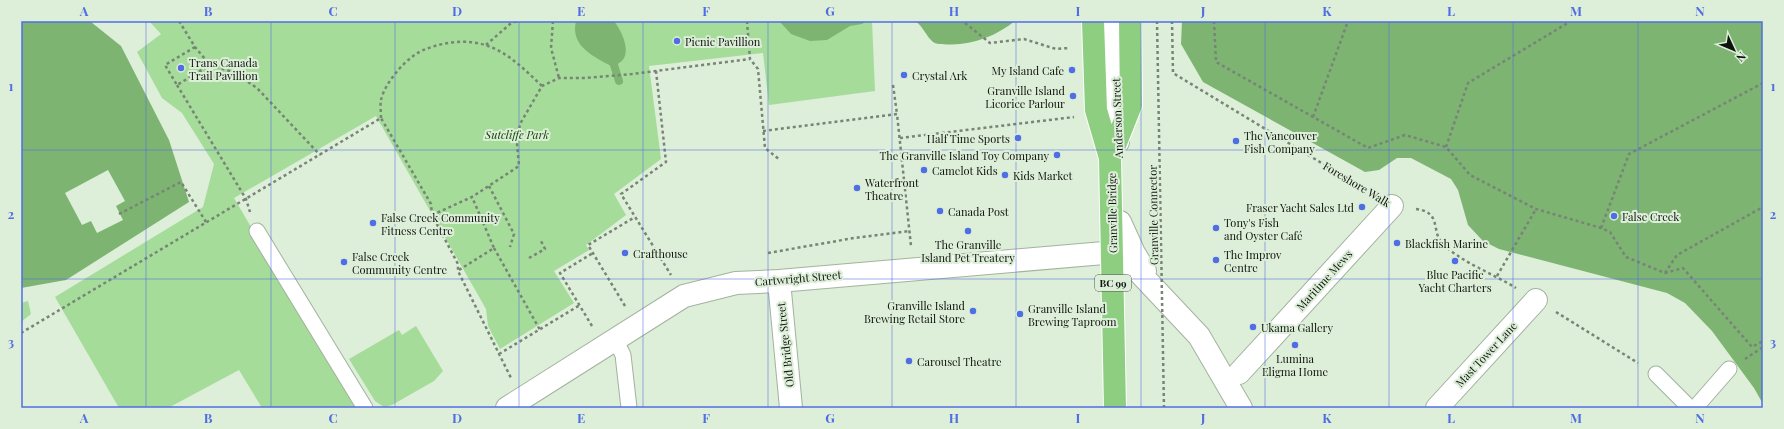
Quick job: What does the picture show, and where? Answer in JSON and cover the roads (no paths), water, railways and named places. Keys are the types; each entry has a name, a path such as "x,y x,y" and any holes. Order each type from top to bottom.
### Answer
{"highway":[{"name":"Granville Bridge","path":"1093,21 1096,110 1110,158 1116,408"},
{"path":"1110,158 1131,105 1130,21"}],"street":[{"name":"Anderson Street","path":"1113,21 1120,229 1112,255 1120,408"},
{"name":"Maritime Mews","path":"1239,372 1392,206"},
{"path":"1120,229 1160,294"},
{"path":"1112,255 1135,268 1199,336 1241,408"},
{"name":"Cartwright Street","path":"515,403 684,296 736,283 1112,255"},
{"name":"Old Bridge Street","path":"779,281 791,408"},
{"name":"Mast Tower Lane","path":"1437,408 1536,300"}],"lane":[{"path":"257,231 365,408"},
{"path":"610,342 623,355 628,408"},
{"path":"1696,408 1729,370"},
{"path":"1656,374 1690,408"}],"waterway":[{"path":"614,65 619,81"}],"place":[{"name":"Picnic Pavillion","path":"677,41"},
{"name":"Trans Canada Trail Pavillion","path":"181,68"},
{"name":"My Island Cafe","path":"1072,70"},
{"name":"Crystal Ark","path":"904,75"},
{"name":"Granville Island Licorice Parlour","path":"1073,96"},
{"name":"Half Time Sports","path":"1018,138"},
{"name":"The Vancouver Fish Company","path":"1236,141"},
{"name":"The Granville Island Toy Company","path":"1057,155"},
{"name":"Camelot Kids","path":"924,170"},
{"name":"Kids Market","path":"1005,175"},
{"name":"Waterfront Theatre","path":"857,188"},
{"name":"Fraser Yacht Sales Ltd","path":"1362,207"},
{"name":"Canada Post","path":"940,211"},
{"name":"False Creek","path":"1614,216"},
{"name":"False Creek Community Fitness Centre","path":"373,223"},
{"name":"Tony's Fish and Oyster Café","path":"1216,228"},
{"name":"The Granville Island Pet Treatery","path":"968,231"},
{"name":"Blackfish Marine","path":"1397,243"},
{"name":"Crafthouse","path":"625,253"},
{"name":"The Improv Centre","path":"1216,260"},
{"name":"Blue Pacific Yacht Charters","path":"1455,261"},
{"name":"False Creek Community Centre","path":"344,262"},
{"name":"Granville Island Brewing Retail Store","path":"973,311"},
{"name":"Granville Island Brewing Taproom","path":"1020,314"},
{"name":"Ukama Gallery","path":"1253,327"},
{"name":"Lumina Eligma Home","path":"1295,345"},
{"name":"Carousel Theatre","path":"909,361"}],"park label":[{"name":"Sutcliffe Park","path":"517,134"}]}
